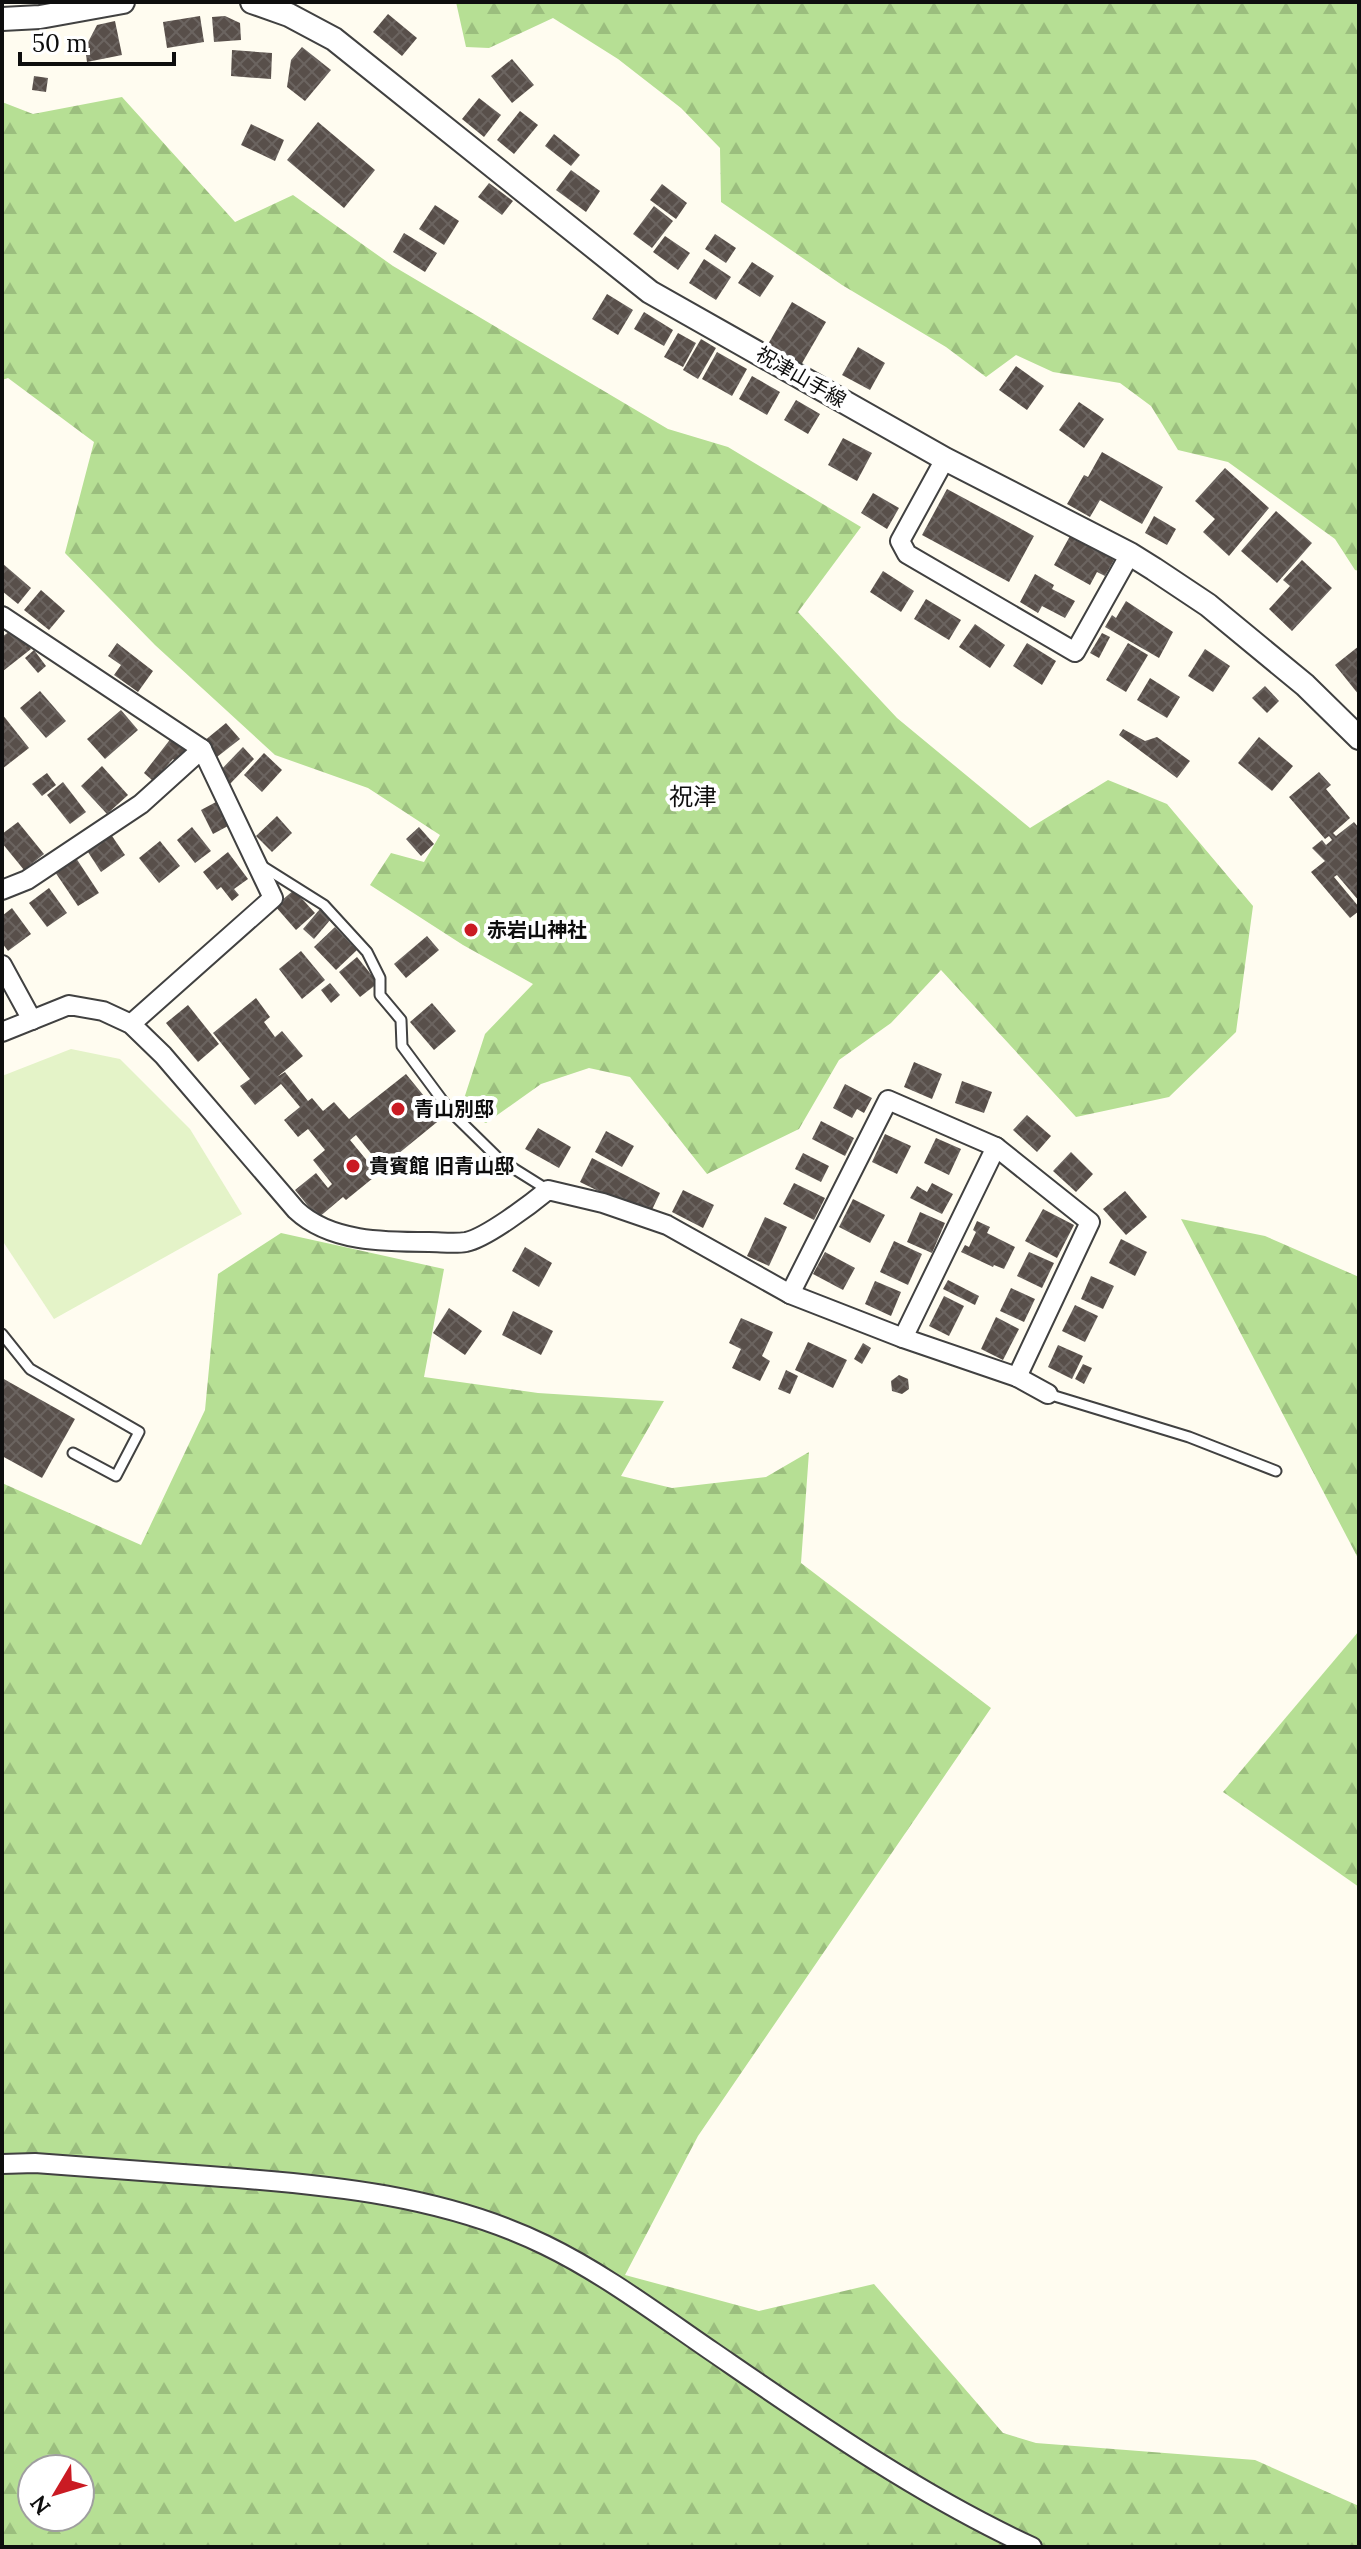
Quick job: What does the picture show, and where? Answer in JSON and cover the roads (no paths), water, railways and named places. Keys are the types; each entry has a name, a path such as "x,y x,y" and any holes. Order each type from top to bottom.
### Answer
{"street":[{"path":"2,19 40,17 123,2"},
{"name":"祝津山手線","path":"252,2 290,9 334,39 650,292 945,459 1130,554 1208,605 1305,685 1359,738"},
{"path":"945,459 900,541 907,554 1075,652 1130,554"},
{"path":"2,616 202,749 273,898 131,1024"},
{"path":"2,890 27,880 141,804 202,749"},
{"path":"2,965 32,1020"},
{"path":"2,1032 69,1005 103,1011 131,1024 163,1055 296,1210 310,1223 331,1232 367,1240 468,1242 520,1213 548,1190 603,1203 667,1225 790,1294 903,1338 1017,1377 1048,1394"},
{"path":"790,1294 888,1100 996,1147 1090,1222 1017,1377"},
{"path":"903,1338 996,1147"},
{"path":"2,2164 35,2163 320,2185 414,2201 479,2218 545,2245 637,2300 841,2440 992,2528 1032,2547"}],"lane":[{"path":"255,861 324,905 367,952 380,978 380,995 401,1020 402,1046 451,1112 500,1160 548,1190"},
{"path":"2,1334 30,1369 139,1432 116,1476 73,1453"},
{"path":"1048,1394 1189,1437 1276,1471"}],"place":[{"name":"赤岩山神社","path":"471,930"},
{"name":"青山別邸","path":"398,1109"},
{"name":"貴賓館 旧青山邸","path":"353,1166"}],"district":[{"name":"祝津","path":"693,797"}]}
